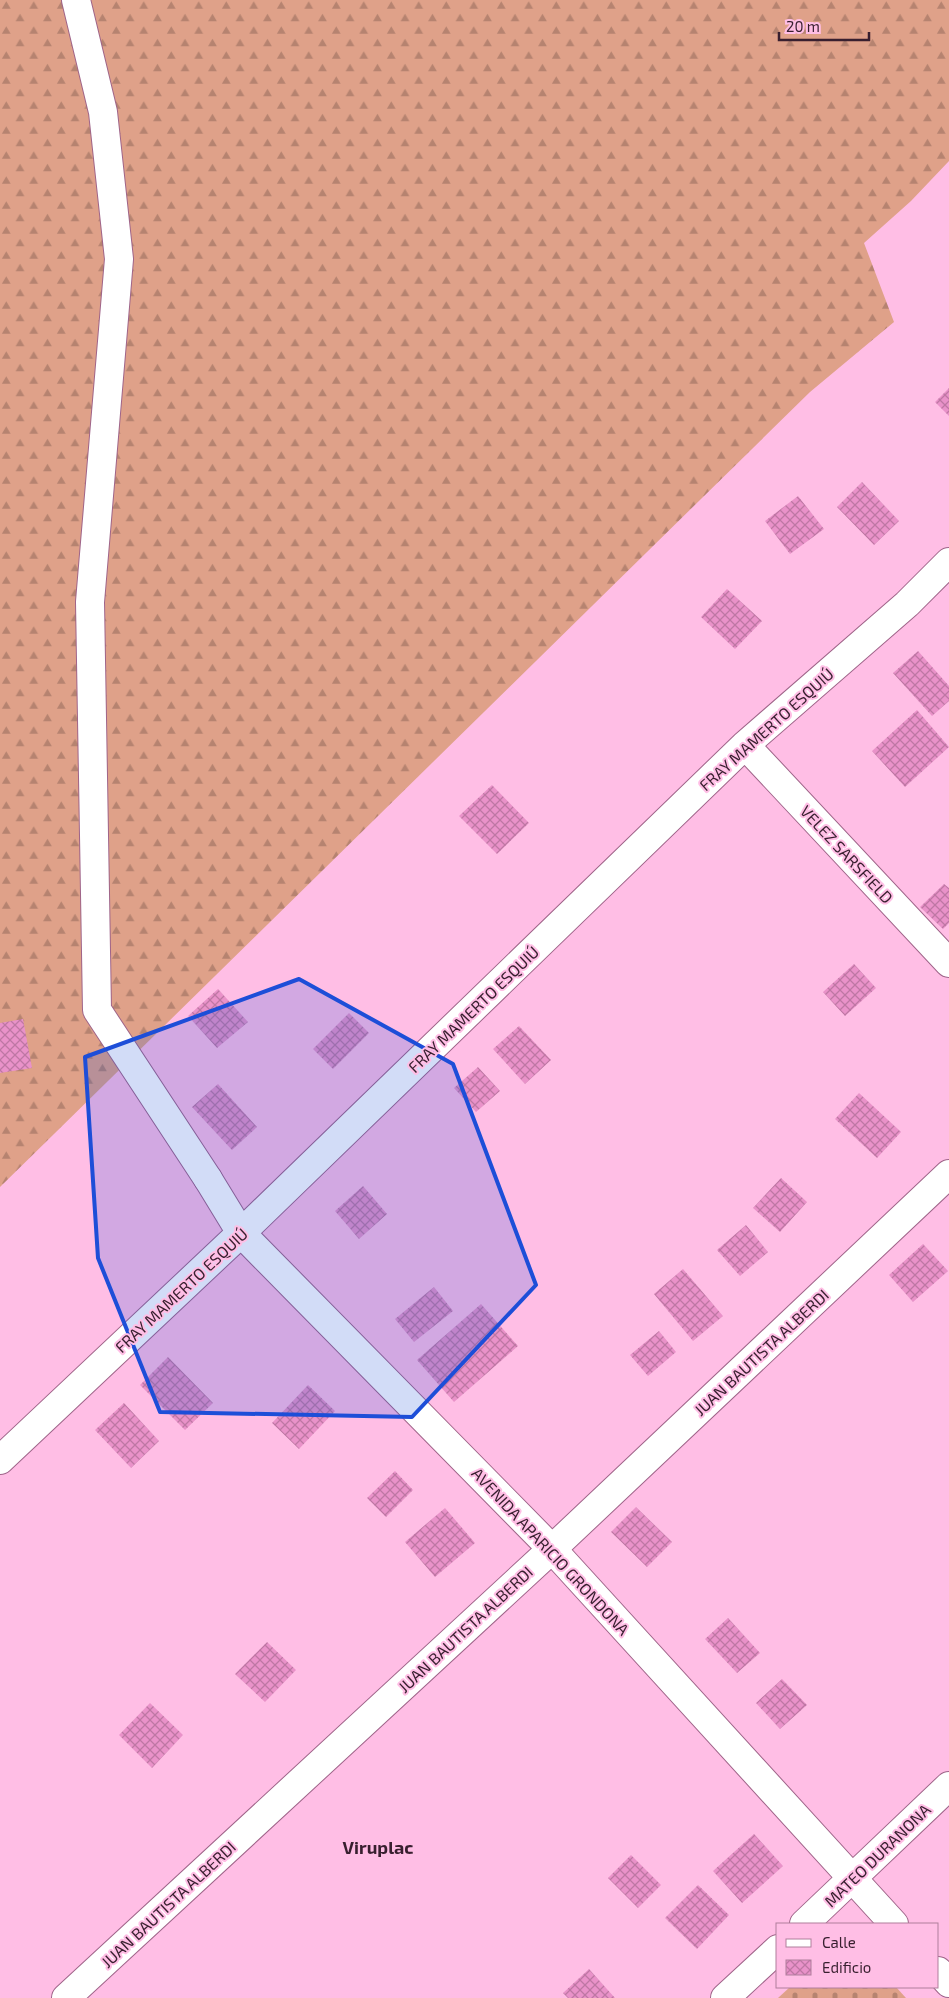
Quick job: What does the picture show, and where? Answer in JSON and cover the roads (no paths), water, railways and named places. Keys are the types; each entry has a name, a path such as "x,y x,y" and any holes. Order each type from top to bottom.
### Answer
{"street":[{"name":"AVENIDA APARICIO GRONDONA","path":"76,0 103,112 119,259 90,602 97,1010 241,1233 552,1549 893,1923"},
{"name":"FRAY MAMERTO ESQUIÚ","path":"0,1460 241,1233 745,745 907,604 949,562"},
{"name":"VELEZ SARSFIELD","path":"745,745 949,963"},
{"name":"JUAN BAUTISTA ALBERDI","path":"66,1998 552,1549 949,1174"},
{"name":"MATEO DURANONA","path":"805,1923 949,1786"},
{"path":"725,1998 776,1951"},
{"path":"939,1972 949,1983"}],"district":[{"name":"Viruplac","path":"378,1847"}]}
